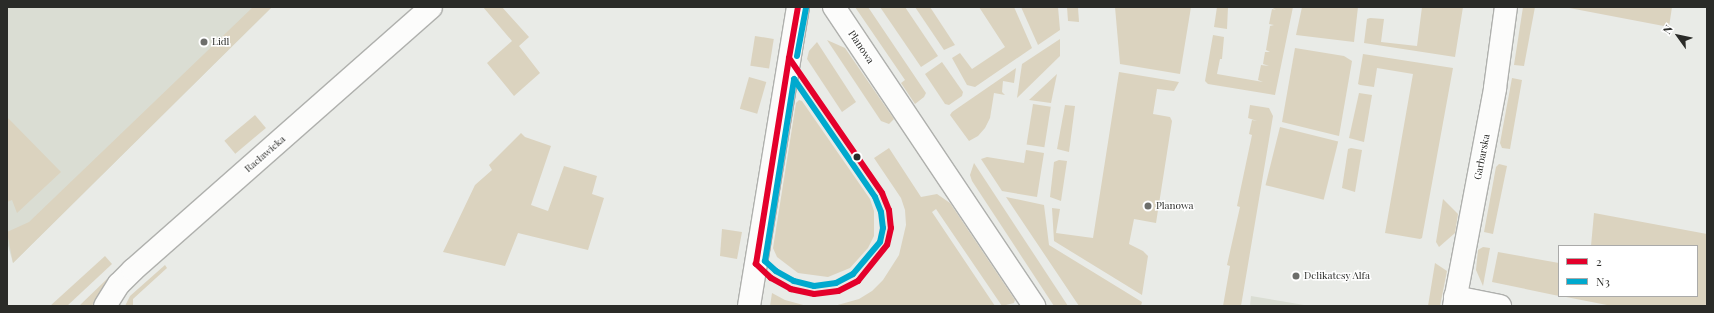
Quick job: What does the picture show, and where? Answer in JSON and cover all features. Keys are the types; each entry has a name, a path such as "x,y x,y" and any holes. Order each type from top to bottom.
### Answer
{"street":[{"name":"Racławicka","path":"105,306 119,284 133,270 431,7"},
{"path":"749,306 798,7"},
{"name":"Planowa","path":"834,7 1034,306"},
{"name":"Garbarska","path":"1454,302 1494,88 1506,7"},
{"path":"1454,302 1500,306"}],"shaded area":[{"path":"7,7 272,7 13,263 7,242"},
{"path":"253,7 272,7 13,263 7,232 29,222"},
{"path":"483,7 502,7 529,37 519,46 540,73 514,96 487,63 512,41"},
{"path":"855,7 868,7 926,93 924,97 915,104 901,83 905,80"},
{"path":"880,7 905,7 938,56 921,67"},
{"path":"915,7 930,7 955,45 944,50"},
{"path":"979,7 1014,7 1032,48 975,87 967,85 952,58 960,53 972,69 1005,47"},
{"path":"1021,7 1058,7 1060,30 1038,45"},
{"path":"1067,7 1078,7 1079,22 1068,21"},
{"path":"1115,7 1191,7 1180,74 1120,64"},
{"path":"1217,7 1228,7 1227,29 1214,27"},
{"path":"1271,7 1293,7 1275,95 1208,84 1205,81 1213,35 1224,37 1222,59 1220,59 1217,74 1263,82 1258,80 1261,65 1269,66 1263,64 1265,52 1270,52 1266,50 1270,26 1274,25 1269,24 1272,9 1276,10"},
{"path":"1302,7 1358,7 1354,42 1296,35"},
{"path":"1422,7 1463,7 1455,57 1364,43 1367,19 1370,18 1384,19 1381,42 1417,46"},
{"path":"1523,7 1535,7 1524,66 1514,65"},
{"path":"1564,7 1672,7 1669,27"},
{"path":"755,36 774,39 769,69 750,66"},
{"path":"1060,39 1060,56 1017,98 1022,64"},
{"path":"827,40 845,48 894,119 889,124 881,121"},
{"path":"817,42 856,102 842,112 807,59 809,51"},
{"path":"1295,48 1344,56 1352,61 1339,136 1282,122"},
{"path":"1363,54 1453,68 1422,238 1420,239 1385,233 1413,74 1377,68 1374,87 1360,85 1358,84"},
{"path":"942,62 963,92 962,96 949,105 945,104 925,74"},
{"path":"1016,68 1014,83 1003,81 1002,92 1005,95 994,93 990,118 985,128 978,136 969,141 950,115 952,112"},
{"path":"1119,72 1179,82 1174,91 1157,89 1153,114 1170,117 1172,121 1156,223 1134,219 1129,244 1143,251 1148,256 1142,295 1054,241 1052,208 1060,209 1056,233 1093,238"},
{"path":"1057,74 1051,103 1029,100"},
{"path":"749,77 766,82 757,114 740,109"},
{"path":"1512,78 1522,80 1510,149 1502,148 1500,143"},
{"path":"1359,93 1372,95 1364,142 1349,138"},
{"path":"799,100 802,101 870,199 874,211 874,236 868,248 850,268 828,277 798,273 777,257 773,248 796,103"},
{"path":"1033,104 1051,107 1044,147 1027,144"},
{"path":"1065,105 1075,106 1069,152 1057,149"},
{"path":"1250,105 1269,108 1273,116 1241,306 1223,306 1230,266 1227,265 1240,207 1237,206 1252,135 1249,134 1252,120 1257,121 1248,118"},
{"path":"255,115 266,128 235,154 224,141"},
{"path":"7,117 61,172 17,213 12,200 7,202"},
{"path":"1280,127 1338,142 1324,200 1265,185"},
{"path":"521,133 525,137 551,146 531,205 548,211 564,166 597,176 592,194 604,198 588,250 518,233 505,266 443,252 475,185 492,170 489,165"},
{"path":"889,148 921,197 937,194 950,203 1015,300 1014,303 1002,306 936,209 932,212 995,306 834,306 859,299 872,291 883,280 899,255 906,225 905,210 901,198 874,158"},
{"path":"1351,148 1362,150 1355,192 1342,188 1348,149"},
{"path":"1026,150 1044,153 1037,197 1002,191 981,159 987,157 1024,163"},
{"path":"1059,160 1067,161 1061,201 1050,197 1054,162"},
{"path":"974,163 1068,306 1054,306 972,181 970,175"},
{"path":"1499,164 1507,166 1493,234 1484,232 1496,167"},
{"path":"1006,197 1044,205 1049,245 1142,302 1141,306 1079,306"},
{"path":"1443,199 1458,214 1455,233 1439,247 1436,242"},
{"path":"1594,213 1707,234 1707,306 1612,306 1566,297 1698,297 1698,245 1591,245"},
{"path":"722,229 742,232 737,259 720,256"},
{"path":"1483,247 1490,248 1483,286 1476,270 1478,250"},
{"path":"1498,252 1558,263 1558,296 1492,282"},
{"path":"105,256 112,264 67,306 50,306"},
{"path":"1435,263 1447,271 1440,306 1428,306"},
{"path":"165,265 167,268 133,299 133,306 125,306 130,296"},
{"path":"108,278 92,306 79,306"},
{"path":"772,293 785,300 807,306 770,306"},
{"path":"1251,296 1310,306 1250,306"}],"transit line":[{"name":"2","path":"789,58 798,7"},
{"name":"N3","path":"797,56 806,8"},
{"name":"2","path":"789,58 882,193 889,210 891,228 887,245 858,281 838,291 814,294 791,289 771,278 756,264 789,58"},
{"name":"N3","path":"794,79 875,197 881,212 883,228 880,242 853,274 836,283 814,286 794,281 776,271 765,261 794,79"}],"place":[{"name":"Lidl","path":"204,42"},
{"name":"Planowa","path":"1148,206"},
{"name":"Delikatesy Alfa","path":"1296,276"}]}
